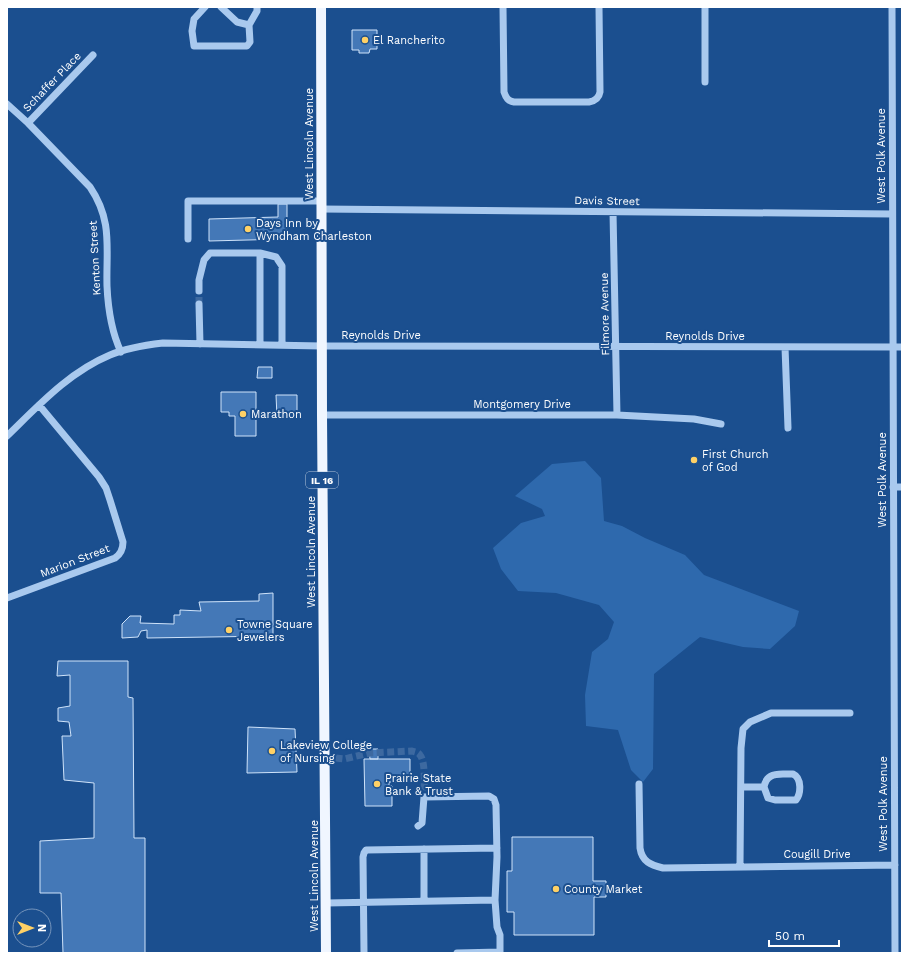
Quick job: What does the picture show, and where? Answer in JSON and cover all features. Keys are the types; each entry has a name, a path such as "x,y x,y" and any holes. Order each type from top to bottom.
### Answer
{"main road":[{"name":"West Lincoln Avenue","path":"321,7 326,953"}],"street":[{"path":"205,7 194,19 192,31 194,46 247,46 250,42 249,25 257,11 257,7"},
{"path":"221,7 237,22 249,25"},
{"path":"503,7 504,92 505,97 509,101 514,102 589,102 594,101 598,97 600,92 599,7"},
{"path":"705,7 705,82"},
{"name":"West Polk Avenue","path":"892,7 895,953"},
{"name":"Schaffer Place","path":"28,123 93,55"},
{"name":"Kenton Street","path":"7,104 28,123 90,187 97,198 106,221 108,304 116,340 121,352"},
{"name":"Davis Street","path":"188,239 188,201 613,212 892,214"},
{"name":"Filmore Avenue","path":"613,212 617,415"},
{"path":"199,291 199,280 204,260 210,253 260,253 276,257 282,266 282,345"},
{"path":"260,253 260,345"},
{"path":"199,304 200,344"},
{"name":"Reynolds Drive","path":"7,436 69,378 103,358 146,345 163,343 322,346 902,348"},
{"path":"785,347 788,428"},
{"name":"Marion Street","path":"7,598 115,558 121,553 123,548 123,542 106,488 95,471 39,405"},
{"name":"Montgomery Drive","path":"322,415 617,415 694,419 721,424"},
{"path":"893,487 902,487"},
{"path":"740,866 741,748 743,729 750,722 771,713 850,713"},
{"path":"774,774 793,774 799,782 799,794 796,800 775,800 768,798 764,787 765,782 774,774"},
{"name":"Cougill Drive","path":"639,784 641,854 647,862 663,868 894,865"},
{"path":"741,787 764,787"},
{"path":"418,826 422,823 424,797 489,796 494,800 496,805 497,848 495,900 497,927 500,935 500,952 457,953"},
{"path":"364,953 363,857 366,850 497,848"},
{"path":"424,849 424,901"},
{"path":"326,903 495,900"}],"shaded area":[{"path":"585,461 601,478 604,521 622,526 645,538 685,555 704,575 799,611 795,626 770,649 743,647 700,637 654,674 653,769 643,782 631,770 618,730 586,726 585,695 592,652 608,639 614,622 599,605 556,593 518,591 501,569 493,548 521,523 545,516 542,509 515,496 552,464"}],"building":[{"name":"El Rancherito","path":"352,30 377,30 377,49 370,49 369,53 359,53 359,50 352,50"},
{"name":"Days Inn by Wyndham Charleston","path":"278,204 287,204 287,239 209,241 209,219 278,217"},
{"name":"Marathon","path":"258,367 272,367 272,378 257,378"},
{"name":"Marathon","path":"221,392 256,392 256,436 235,436 235,416 229,416 229,412 221,412"},
{"name":"Marathon","path":"276,395 297,395 297,416 277,417"},
{"path":"273,593 273,636 147,638 147,630 141,631 138,637 122,638 122,624 130,616 141,616 140,623 174,624 174,615 180,615 180,610 201,611 199,602 259,601 259,594"},
{"path":"58,661 128,661 128,697 133,698 134,838 145,838 145,953 63,953 61,893 40,893 40,841 94,838 94,783 64,780 62,736 71,736 69,722 58,721 58,708 70,706 70,675 57,676"},
{"name":"Lakeview College of Nursing","path":"248,727 295,729 297,772 247,773"},
{"path":"369,749 378,749 378,759 370,759"},
{"name":"Prairie State Bank & Trust","path":"364,759 410,759 410,782 389,782 389,786 392,786 392,806 365,806"},
{"name":"County Market","path":"512,837 593,837 593,881 606,881 606,897 594,897 594,935 514,935 514,912 507,912 507,871 512,871"}],"tunnel":[{"path":"199,291 199,304"},
{"path":"325,757 344,759 370,753 416,752 422,758 423,763 424,797"}],"place":[{"name":"El Rancherito","path":"365,40"},
{"name":"Days Inn by Wyndham Charleston","path":"248,229"},
{"name":"Marathon","path":"243,414"},
{"name":"First Church of God","path":"694,460"},
{"name":"Towne Square Jewelers","path":"229,630"},
{"name":"Lakeview College of Nursing","path":"272,751"},
{"name":"Prairie State Bank & Trust","path":"377,784"},
{"name":"County Market","path":"556,889"}]}
